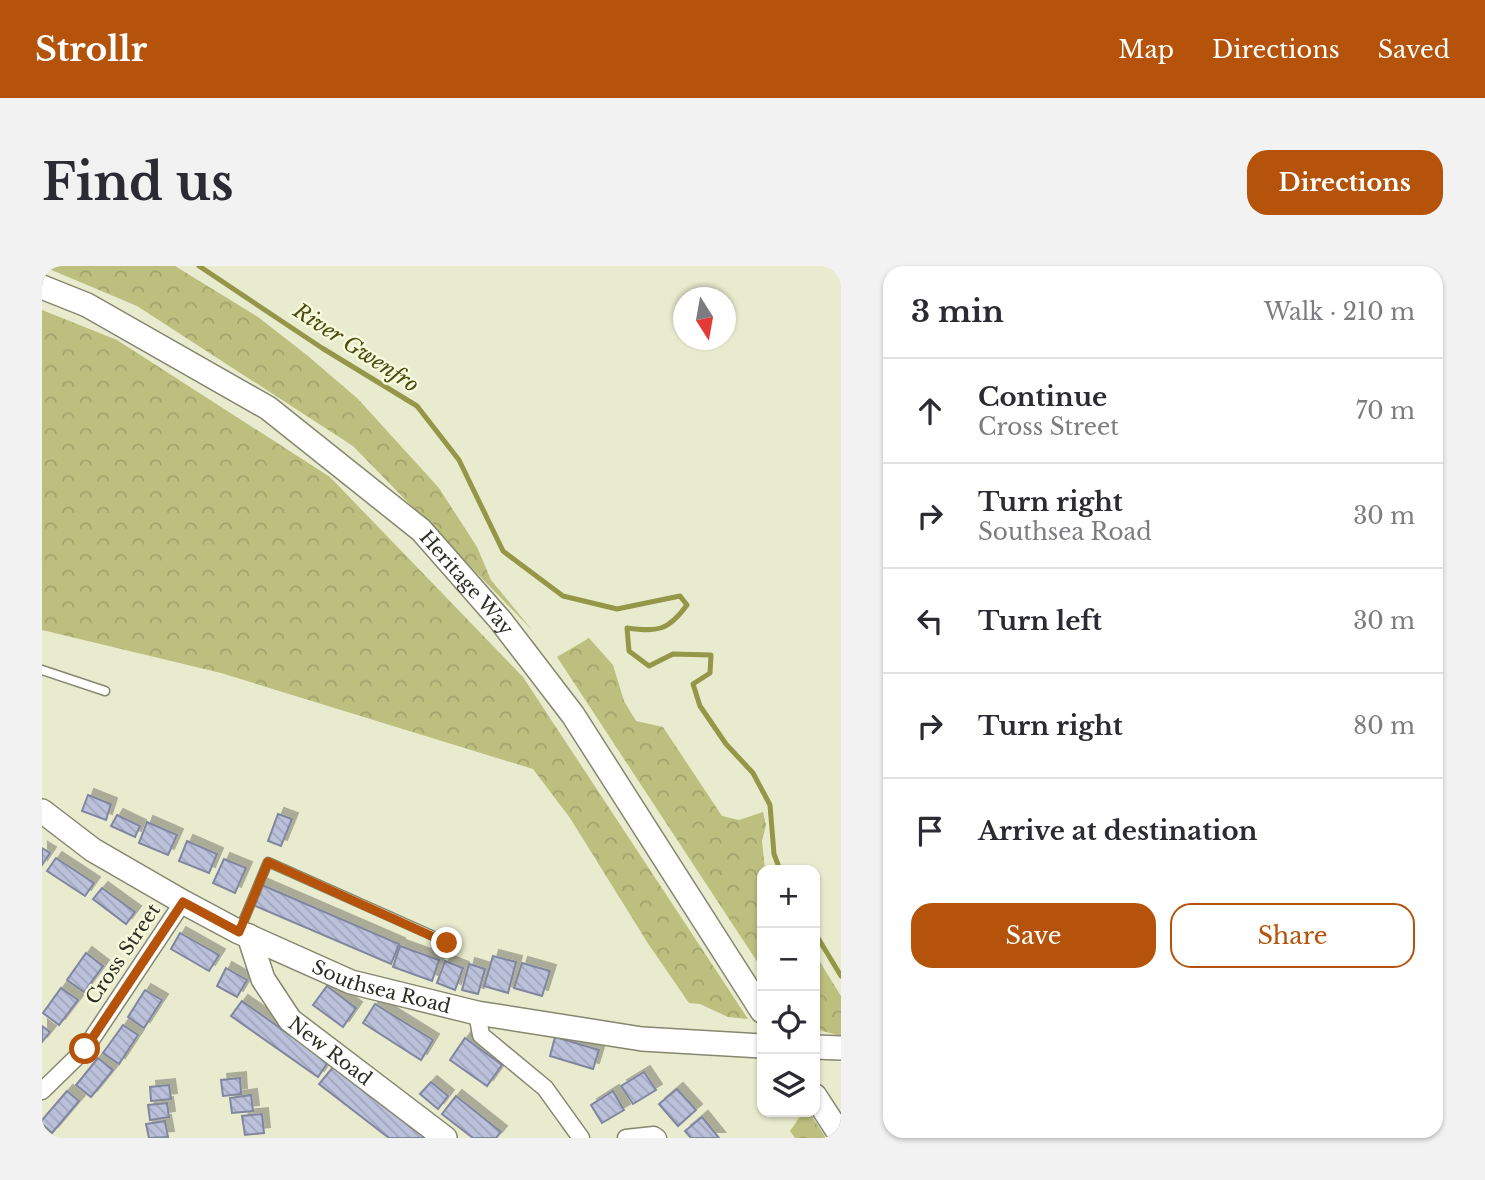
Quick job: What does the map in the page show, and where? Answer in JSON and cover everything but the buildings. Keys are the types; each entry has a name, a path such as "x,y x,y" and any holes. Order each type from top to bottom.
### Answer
{"street":[{"name":"Heritage Way","path":"42,286 87,305 268,408 421,530 501,621 573,715 757,1002"},
{"name":"Southsea Road","path":"42,811 93,850 183,902 244,934 351,982 477,1013 642,1039 757,1046"},
{"name":"Cross Street","path":"42,1091 85,1049 183,902"},
{"name":"New Road","path":"244,934 263,979 290,1020 445,1138"},
{"path":"477,1013 481,1035 545,1088 581,1138"},
{"path":"820,1047 841,1048"},
{"path":"820,1104 841,1136"},
{"path":"626,1138 654,1135 658,1138"}],"lane":[{"path":"42,670 105,691"},
{"path":"244,934 268,862 447,943"}],"green space":[{"path":"42,266 175,266 258,317 358,399 439,488 477,547 491,580 533,631 353,446 137,306"},
{"path":"42,310 117,340 330,477 523,677 748,1019 728,1017 700,1004 689,1003 649,945 570,818 533,769 221,673 42,630"},
{"path":"589,638 613,665 624,701 636,721 663,727 722,816 739,820 763,812 766,825 762,841 764,865 757,865 757,961 557,657"},
{"path":"820,962 841,996 841,1036 820,1030"},
{"path":"800,1117 812,1117 826,1138 795,1138 790,1131"}],"waterway":[{"name":"River Gwenfro","path":"199,266 322,348 417,406 459,460 503,551 563,596 617,609 680,596 687,605 668,625 647,630 627,628 629,651 649,666 673,654 711,655 710,673 693,684 700,706 726,744 753,773 770,805 774,854 778,865"},
{"name":"River Gwenfro","path":"820,941 841,976"}],"route":[{"path":"85,1049 183,902 239,932 268,862 447,943"}]}
